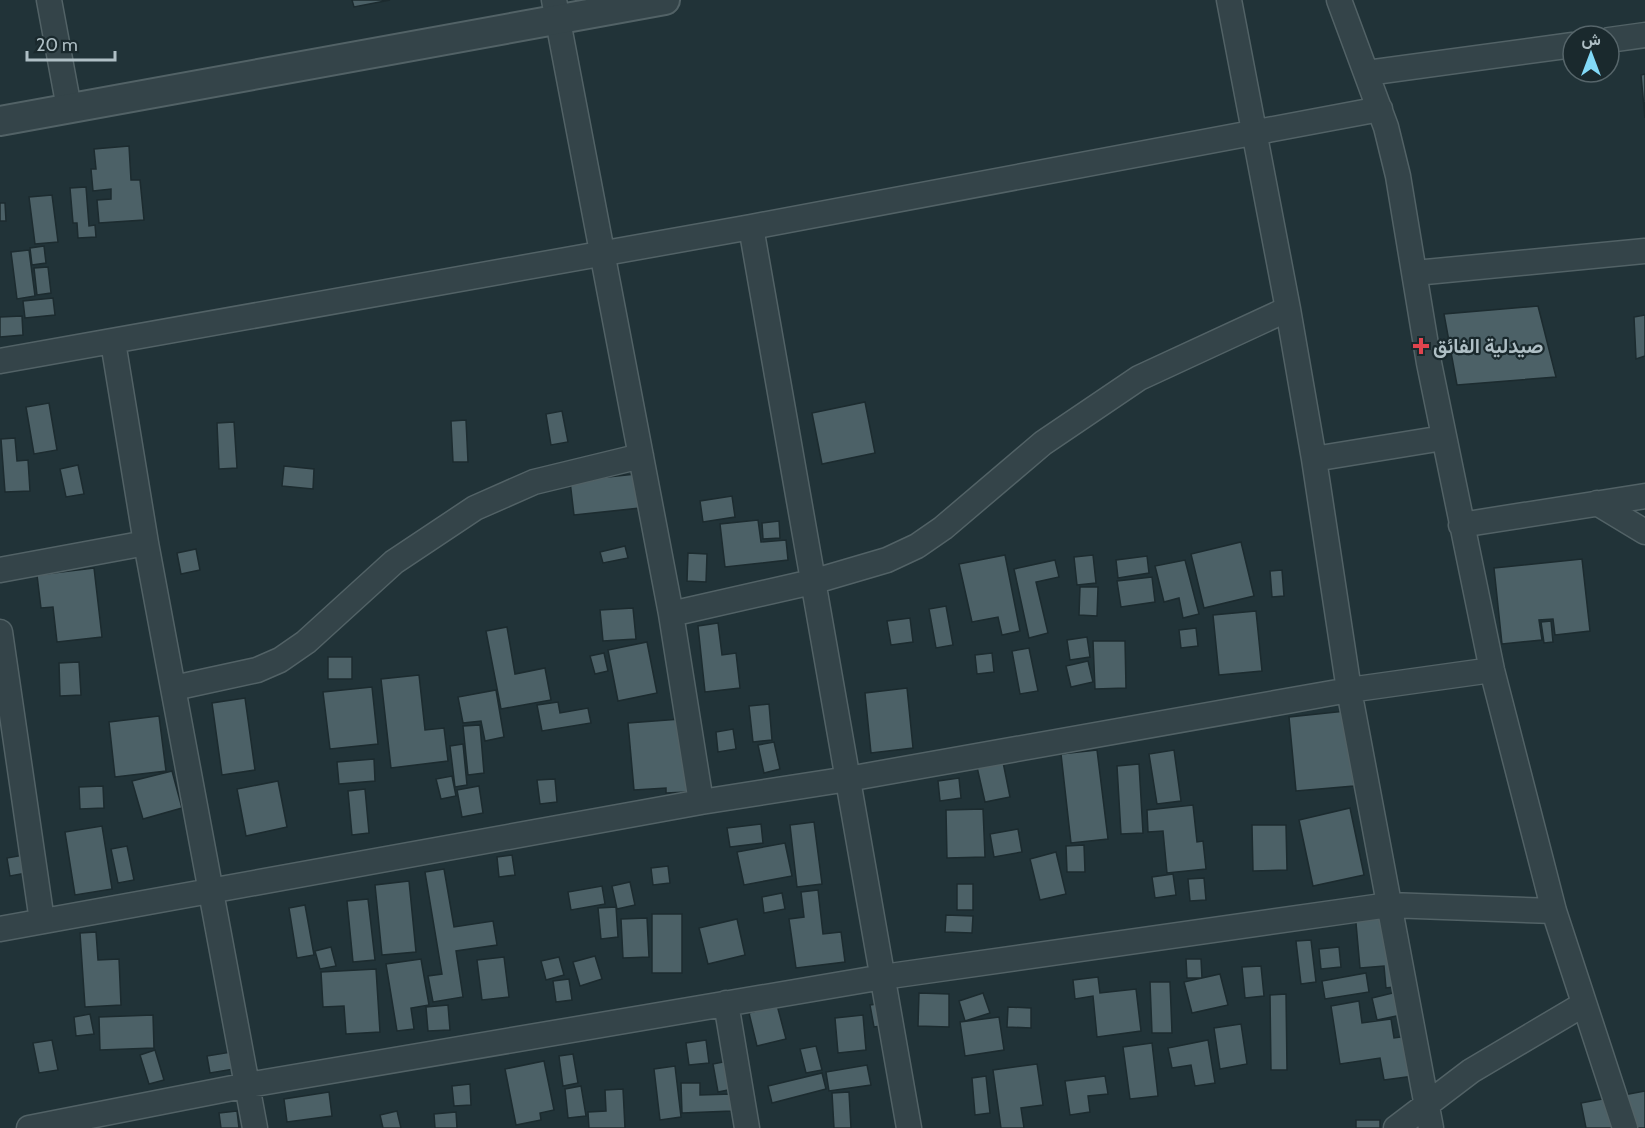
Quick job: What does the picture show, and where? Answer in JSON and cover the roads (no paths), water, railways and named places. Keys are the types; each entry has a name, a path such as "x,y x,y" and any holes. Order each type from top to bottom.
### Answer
{"street":[{"path":"49,0 69,108"},
{"path":"0,121 556,10 665,0"},
{"path":"1229,0 1252,132 1288,309 1314,459 1349,690 1431,1128"},
{"path":"1339,0 1380,109 1398,176 1443,438 1492,670 1554,911 1625,1128"},
{"path":"556,10 671,614 701,802"},
{"path":"1621,38 1645,35"},
{"path":"1367,73 1561,47"},
{"path":"0,361 751,227 1380,109"},
{"path":"751,227 909,1128"},
{"path":"1415,273 1645,251"},
{"path":"671,614 812,582 887,560 917,546 943,528 1042,443 1139,378 1288,309"},
{"path":"113,342 146,543 174,688 208,890 255,1128"},
{"path":"1314,459 1443,438"},
{"path":"174,688 257,670 280,660 306,642 394,562 475,508 534,483 641,456"},
{"path":"1461,525 1645,496"},
{"path":"1597,503 1645,531"},
{"path":"0,570 146,543"},
{"path":"0,632 5,701 42,921"},
{"path":"0,929 701,802 848,779 1349,690 1492,670"},
{"path":"29,1128 80,1124 248,1085 883,977 1389,905 1554,911"},
{"path":"726,1003 747,1128"},
{"path":"1396,1128 1471,1071 1584,1004"}],"place":[{"name":"صيدلية الفائق","path":"1421,346"}]}
